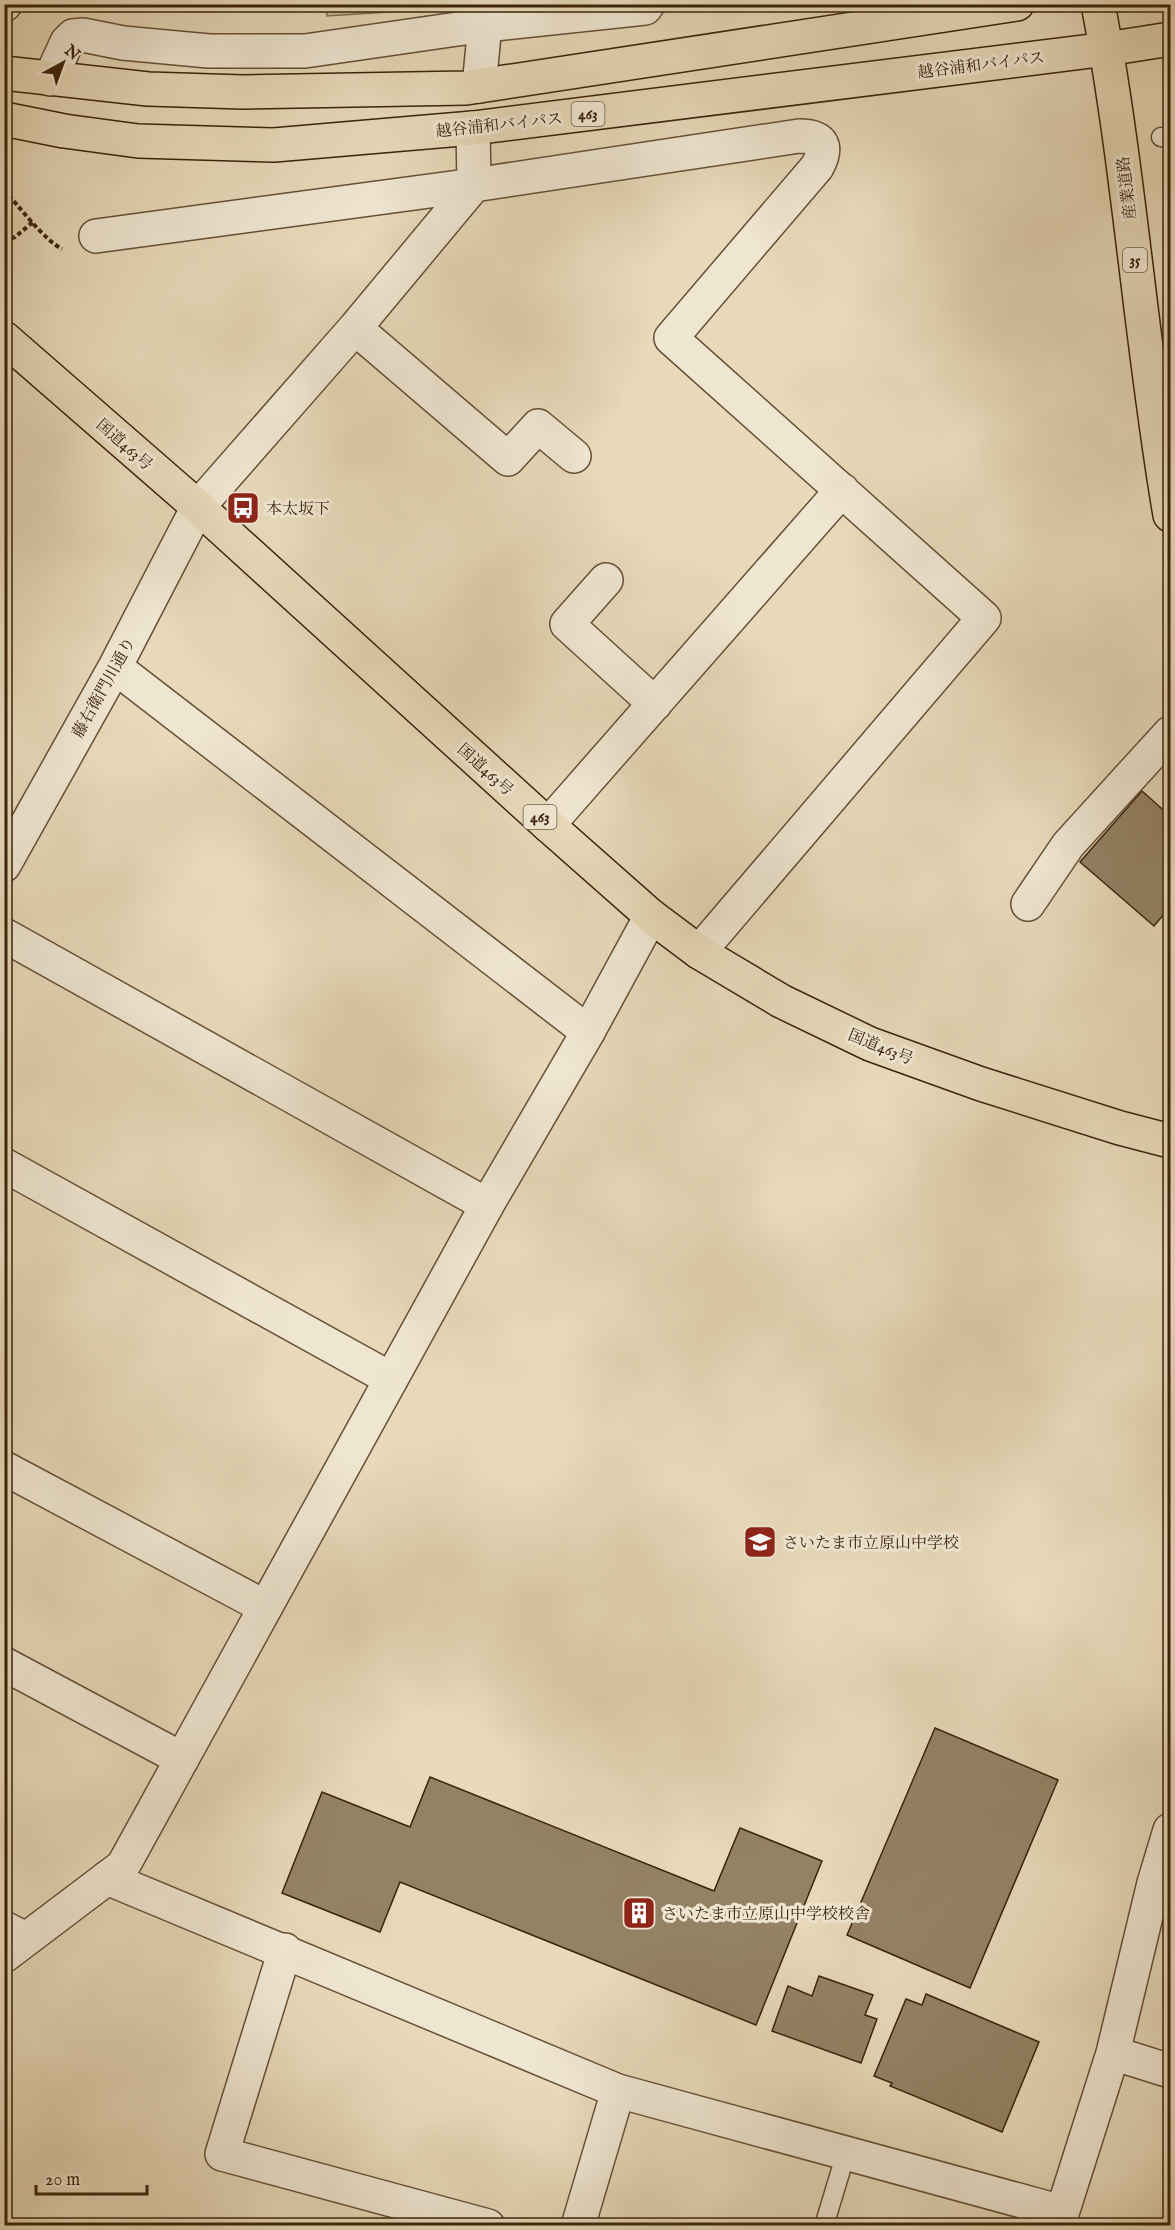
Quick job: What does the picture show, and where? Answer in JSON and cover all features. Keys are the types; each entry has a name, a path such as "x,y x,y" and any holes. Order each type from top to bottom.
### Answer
{"main road":[{"path":"4,73 148,89 243,92 466,88 1017,4"},
{"name":"産業道路","path":"1098,4 1107,48 1163,429 1170,515"},
{"name":"越谷浦和バイパス","path":"4,119 138,141 274,145 473,128 1170,39"},
{"name":"国道463号","path":"4,338 198,507 651,916 699,952 781,1001 870,1044 1034,1101 1170,1141"}],"street":[{"path":"50,79 67,42 73,36 83,35 123,43 209,51 305,51 475,15 645,8 648,4"},
{"path":"475,15 478,86"},
{"path":"473,128 474,185"},
{"path":"96,236 474,185 799,136 811,136 820,141 824,149 817,167 670,338 984,618 699,952"},
{"name":"藤右衛門川通り","path":"4,865 115,667 198,507 355,328 474,185"},
{"path":"355,328 508,459 538,426 574,456"},
{"path":"548,825 842,490"},
{"path":"606,580 567,624 655,704"},
{"path":"115,667 588,1032"},
{"path":"1028,904 1068,845 1170,733"},
{"path":"12,1941 123,1866 487,1205 588,1032 651,916"},
{"path":"4,935 487,1205"},
{"path":"4,1165 391,1379"},
{"path":"4,1468 265,1607"},
{"path":"4,1664 182,1759"},
{"path":"107,1878 285,1950 618,2091 846,2153 1060,2219 1113,2053 1154,1883 1170,1830"},
{"path":"285,1950 222,2154 488,2226"},
{"path":"1113,2053 1170,2071"},
{"path":"578,2226 618,2091"}],"lane":[{"path":"824,2226 846,2153"}],"path":[{"path":"4,190 56,246 65,250"},
{"path":"4,241 15,237 33,222"}],"shaded area":[{"path":"424,4 435,9 327,16 326,5"}],"building":[{"path":"1142,791 1170,816 1170,907 1154,926 1080,862"},
{"path":"935,1728 1058,1780 970,1988 847,1935"},
{"name":"さいたま市立原山中学校校舎","path":"430,1777 714,1891 740,1828 822,1861 756,2025 400,1882 380,1932 282,1893 322,1792 410,1827"},
{"path":"819,1976 873,1995 865,2015 877,2019 861,2063 772,2031 788,1986 812,1996"},
{"path":"926,1994 1039,2042 1002,2132 890,2086 892,2083 874,2076 906,1999 922,2005"}],"place":[{"name":"本太坂下","path":"243,508"},
{"name":"さいたま市立原山中学校","path":"760,1542"},
{"name":"さいたま市立原山中学校校舎","path":"639,1913"}]}
